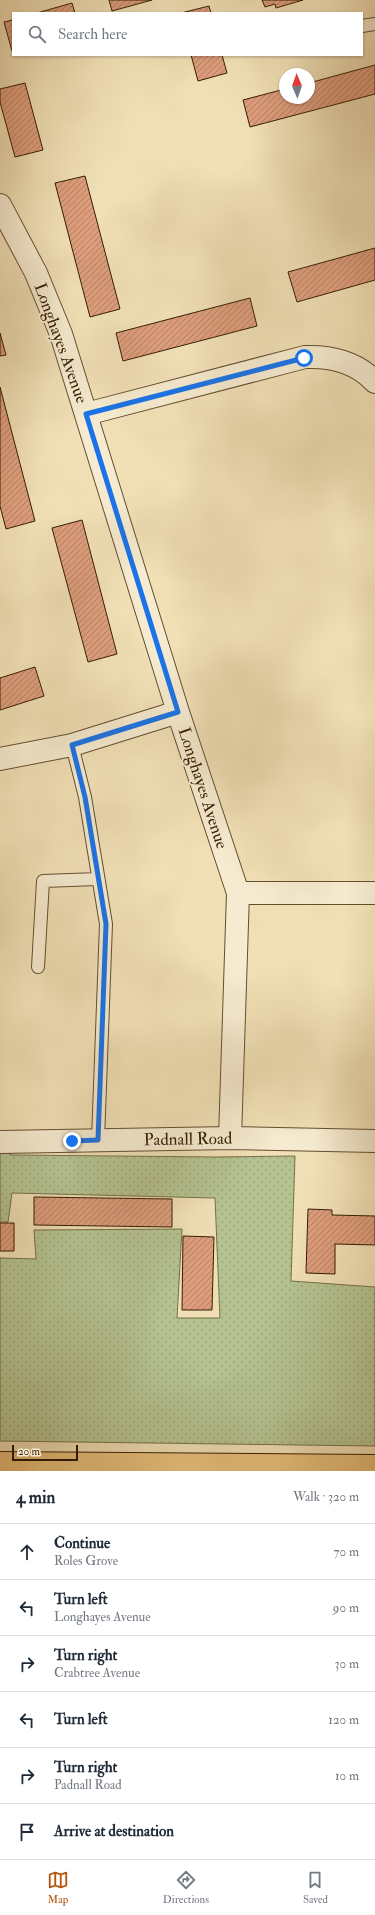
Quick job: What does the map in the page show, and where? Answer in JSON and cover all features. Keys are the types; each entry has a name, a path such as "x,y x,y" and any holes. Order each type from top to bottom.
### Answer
{"highway":[{"path":"0,1463 375,1466"}],"street":[{"name":"Longhayes Avenue","path":"0,205 36,273 61,334 178,712 238,893 230,1138"},
{"path":"86,414 304,358 321,356 339,360 359,368 375,382"},
{"path":"0,759 72,745 178,712"},
{"path":"238,893 375,893"},
{"name":"Padnall Road","path":"0,1142 230,1138 375,1141"}],"lane":[{"path":"363,26 375,24"},
{"path":"72,745 85,797 106,924 98,1140"},
{"path":"38,967 42,882 98,879"}],"green space":[{"path":"0,1150 12,1155 215,1157 295,1156 291,1281 375,1287 375,1446 0,1441 0,1258 36,1259 34,1230 182,1229 177,1318 220,1318 215,1198 12,1193 8,1222 0,1222"}],"building":[{"path":"109,0 152,0 112,11"},
{"path":"262,0 303,0 276,8 275,4 265,7"},
{"path":"72,3 75,12 40,12"},
{"path":"209,6 211,12 185,12"},
{"path":"12,20 12,51 4,22"},
{"path":"191,56 222,56 227,73 198,81"},
{"path":"375,65 375,94 250,127 243,100 279,91 279,104 315,104 315,81"},
{"path":"25,83 43,150 15,157 0,102 0,89"},
{"path":"85,176 120,309 90,317 55,183"},
{"path":"375,248 375,280 297,302 288,272"},
{"path":"250,298 257,326 123,361 116,333"},
{"path":"0,333 6,355 0,356"},
{"path":"0,387 35,521 6,529 0,506"},
{"path":"82,520 117,654 88,662 52,528"},
{"path":"35,667 44,696 0,710 0,678"},
{"path":"34,1197 172,1199 172,1227 34,1225"},
{"path":"308,1209 332,1210 332,1215 375,1216 375,1245 335,1244 335,1274 306,1273"},
{"path":"0,1223 14,1223 14,1251 0,1251"},
{"path":"183,1236 214,1237 212,1310 182,1310"}],"route":[{"path":"72,1141 98,1140 106,924 85,797 72,745 178,712 86,414 291,360 304,358"}]}
